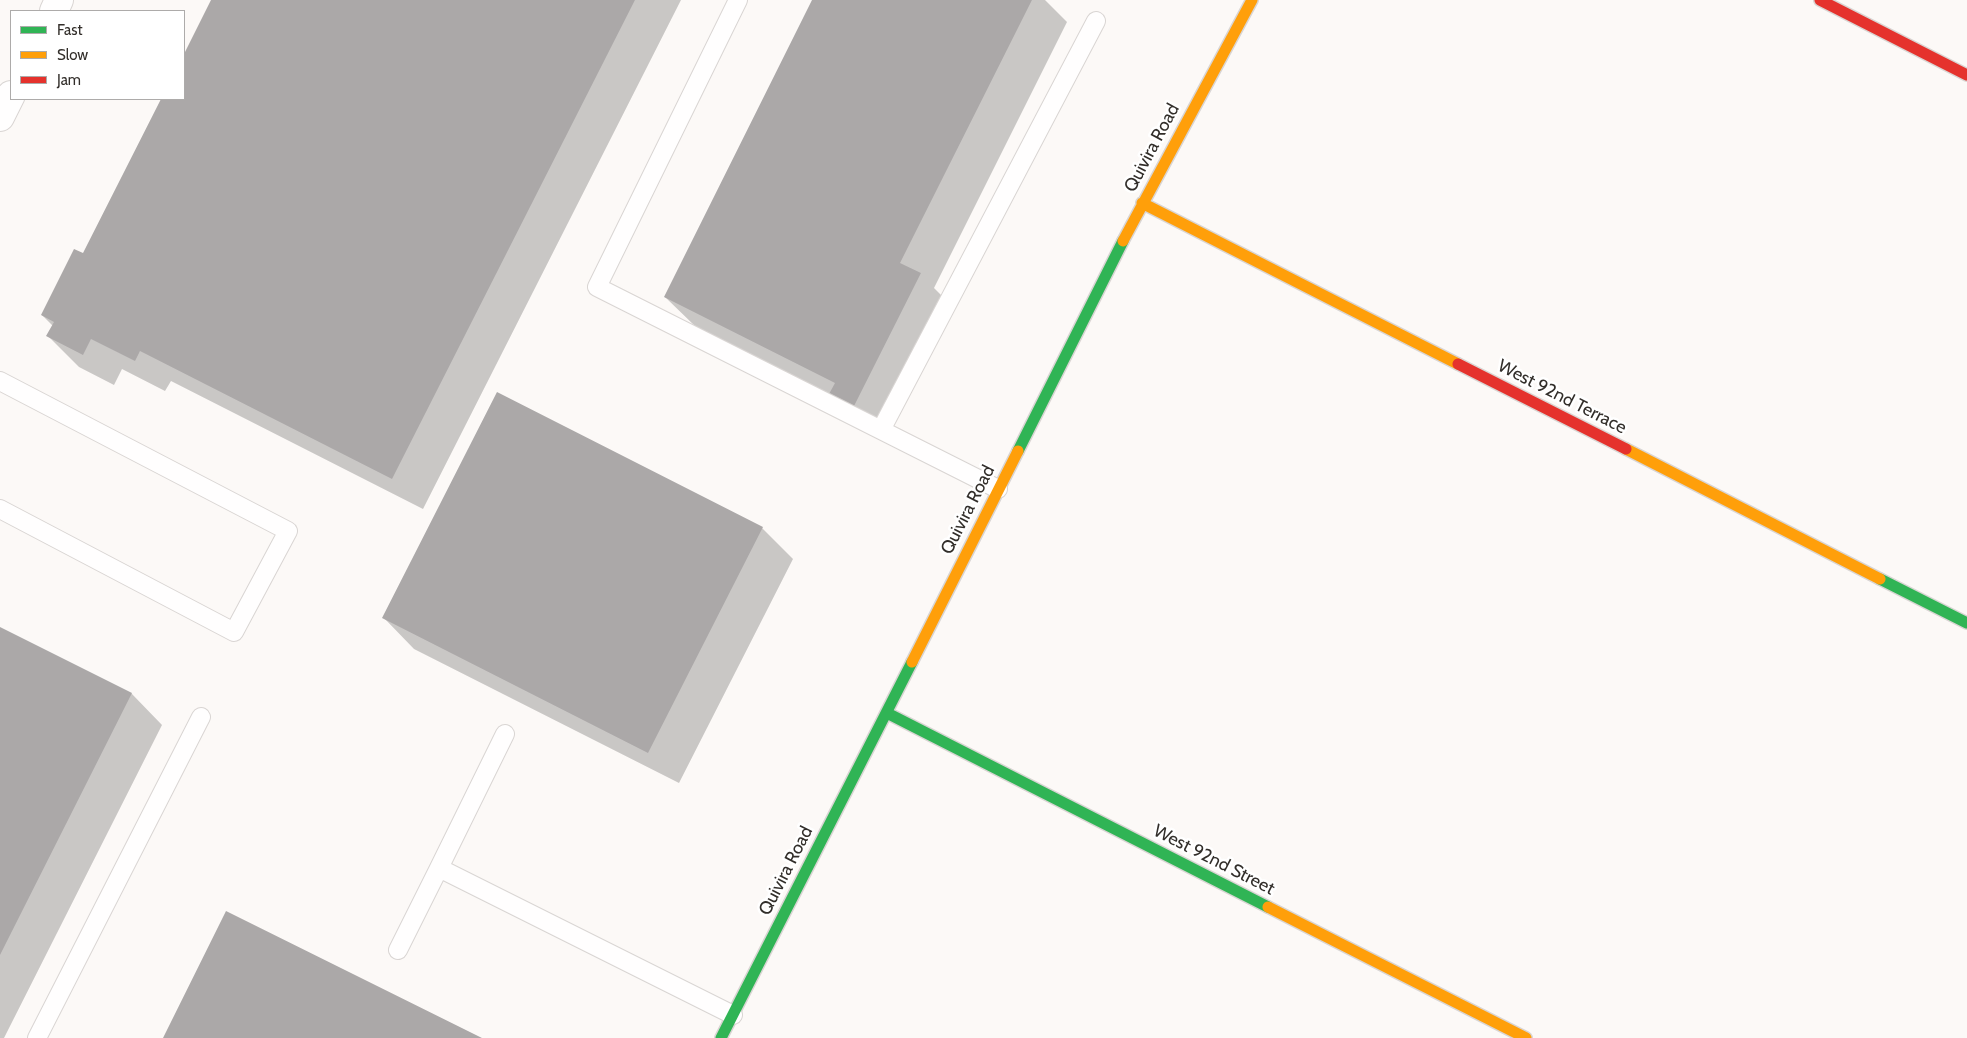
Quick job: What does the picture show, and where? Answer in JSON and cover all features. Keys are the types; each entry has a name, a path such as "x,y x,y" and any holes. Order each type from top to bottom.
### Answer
{"street":[{"name":"Quivira Road","path":"721,1038 1142,203 1252,0"},
{"path":"1820,0 1967,75"},
{"path":"0,118 10,97"},
{"name":"West 92nd Terrace","path":"1142,203 1967,623"},
{"name":"West 92nd Street","path":"887,712 1526,1038"}],"lane":[{"path":"738,0 597,287 998,489"},
{"path":"881,430 1096,21"},
{"path":"0,381 288,531 234,632 0,509"},
{"path":"37,1038 201,717"},
{"path":"398,950 505,734"},
{"path":"439,868 733,1015"}],"building":[{"path":"211,0 635,0 392,479 140,351 135,361 91,339 83,355 46,336 54,322 41,315 74,249 83,253 160,100 185,100 185,52"},
{"path":"812,0 1032,0 900,263 921,273 854,406 829,394 835,383 664,297"},
{"path":"497,392 763,527 648,753 382,618"},
{"path":"0,627 132,693 0,955"},
{"path":"226,911 482,1038 163,1038"}],"traffic: fast":[{"path":"1018,451 1123,241"},
{"path":"1880,579 1967,623"},
{"path":"721,1038 912,662"},
{"path":"887,713 1268,907"}],"traffic: slow":[{"path":"1123,241 1252,0"},
{"path":"1142,203 1458,364"},
{"path":"1626,449 1880,579"},
{"path":"912,662 1018,451"},
{"path":"1268,907 1526,1038"}],"traffic: jam":[{"path":"1820,0 1967,75"},
{"path":"1458,364 1626,449"}]}
